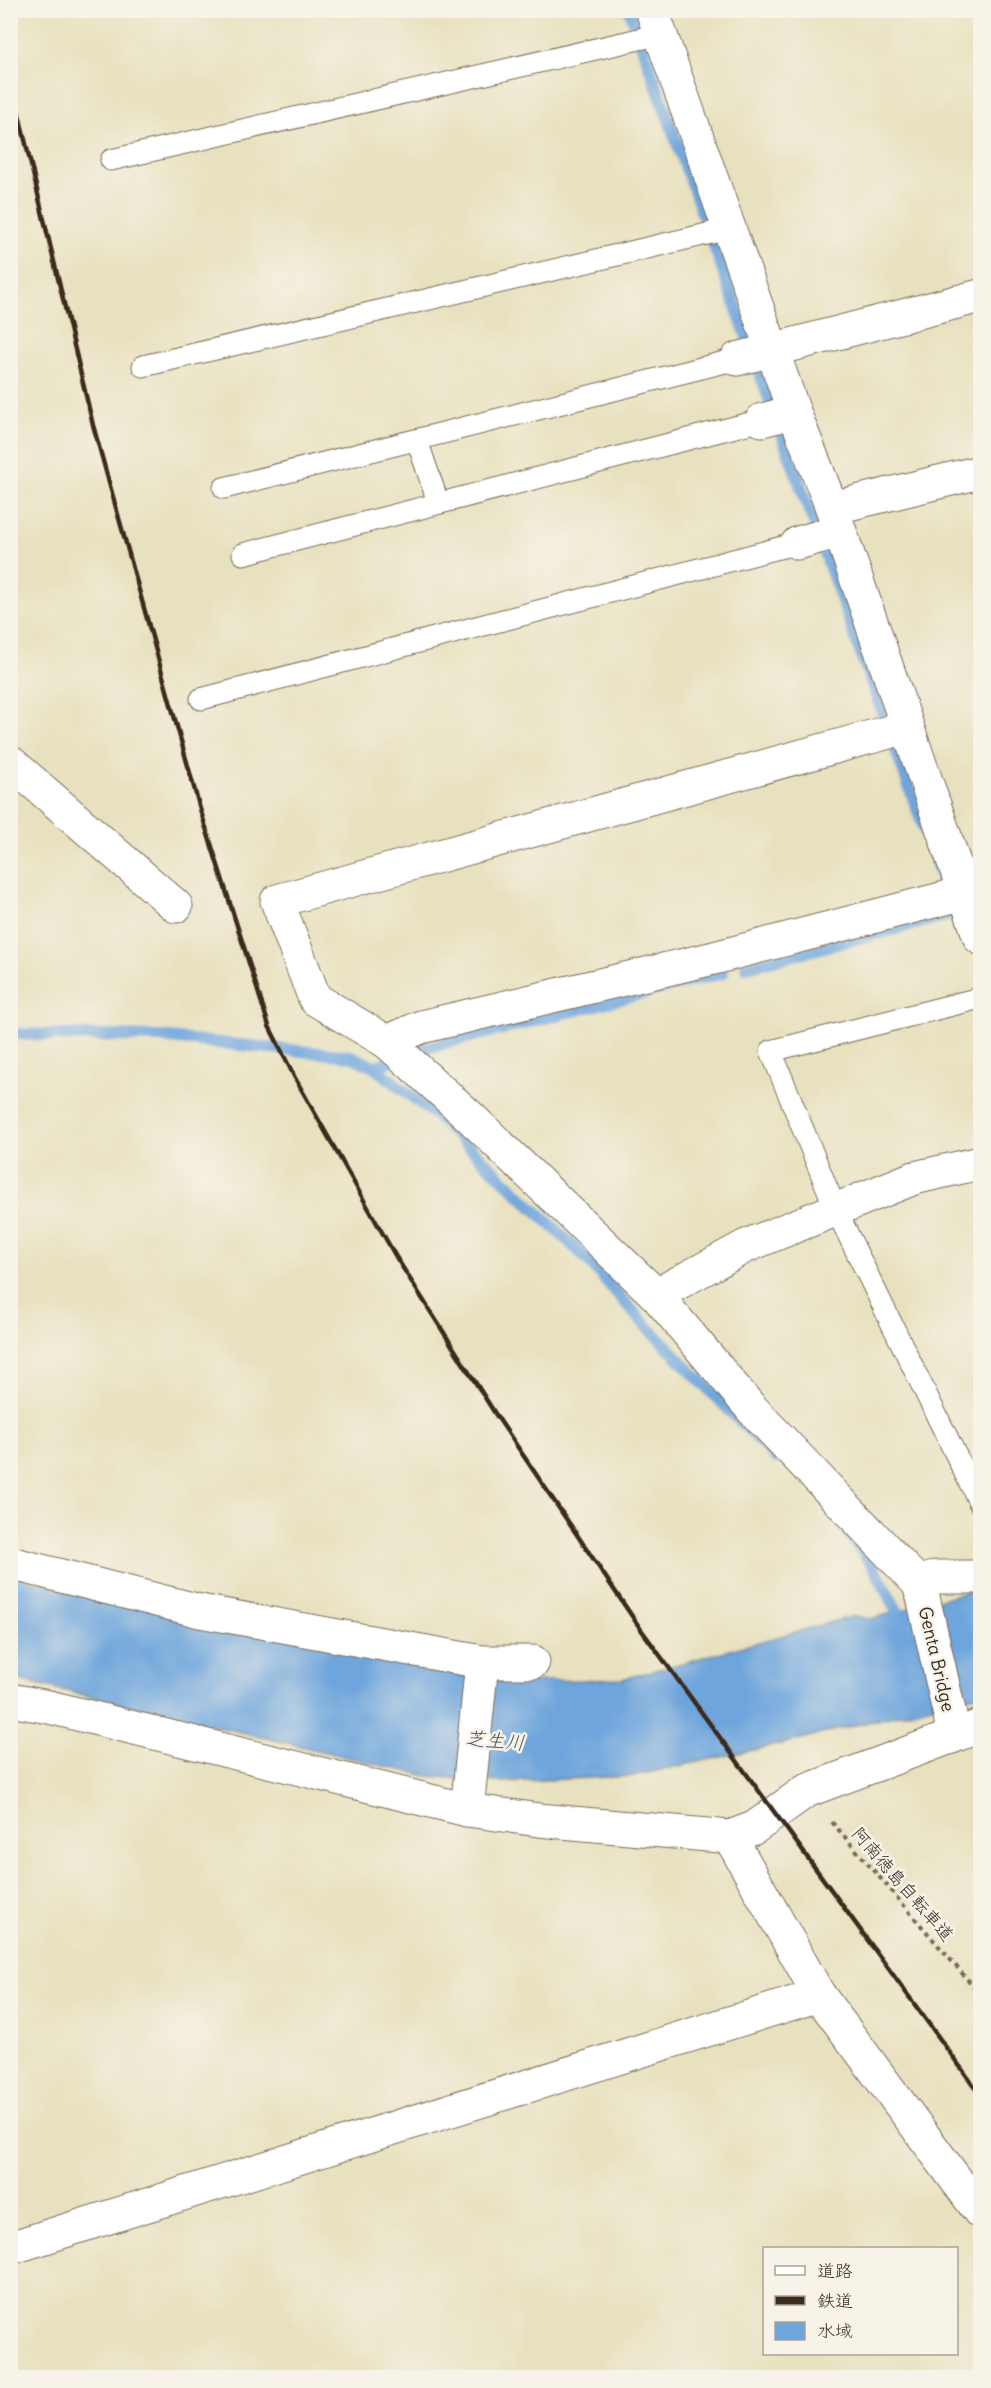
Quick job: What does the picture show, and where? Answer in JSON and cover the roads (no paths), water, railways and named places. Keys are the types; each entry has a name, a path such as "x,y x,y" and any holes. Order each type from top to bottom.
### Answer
{"street":[{"path":"387,1042 421,1027 714,958 974,909 895,731 834,524 780,416 758,354 725,229 654,27"},
{"path":"758,354 981,296"},
{"path":"798,543 834,524 981,472"},
{"path":"895,731 277,901 315,999 387,1042 467,1114 656,1295 751,1407 921,1590 936,1577 981,1577"},
{"path":"10,762 176,906"},
{"path":"656,1295 747,1246 914,1178 981,1163"},
{"path":"10,1563 200,1611 481,1670 533,1662"},
{"name":"Genta Bridge","path":"921,1590 961,1728"},
{"path":"468,1802 481,1670"},
{"path":"10,1700 468,1802 573,1823 730,1837 754,1828 806,1791 961,1728"},
{"path":"730,1837 819,1995 981,2212"},
{"path":"10,2247 819,1995"}],"lane":[{"path":"111,160 624,43 654,27"},
{"path":"143,366 725,229"},
{"path":"224,488 758,354"},
{"path":"243,554 438,502 780,416"},
{"path":"417,440 438,502"},
{"path":"201,699 798,543"},
{"path":"981,998 771,1051 836,1210 981,1504"}],"water":[{"name":"芝生川","path":"11,1576 435,1670 507,1682 623,1679 854,1616 871,1619 980,1588 980,1694 781,1744 633,1776 500,1782 427,1776 11,1678"}],"waterway":[{"path":"629,10 948,895"},
{"path":"746,967 970,910"},
{"path":"374,1067 426,1048 723,973"},
{"path":"10,1034 159,1037 351,1056 374,1067 433,1113 585,1257 636,1315 776,1458"},
{"path":"843,1526 873,1566 905,1625"}],"railway":[{"path":"10,77 93,425 200,809 269,1026 295,1078 396,1257 496,1415 640,1628 980,2094"}]}
